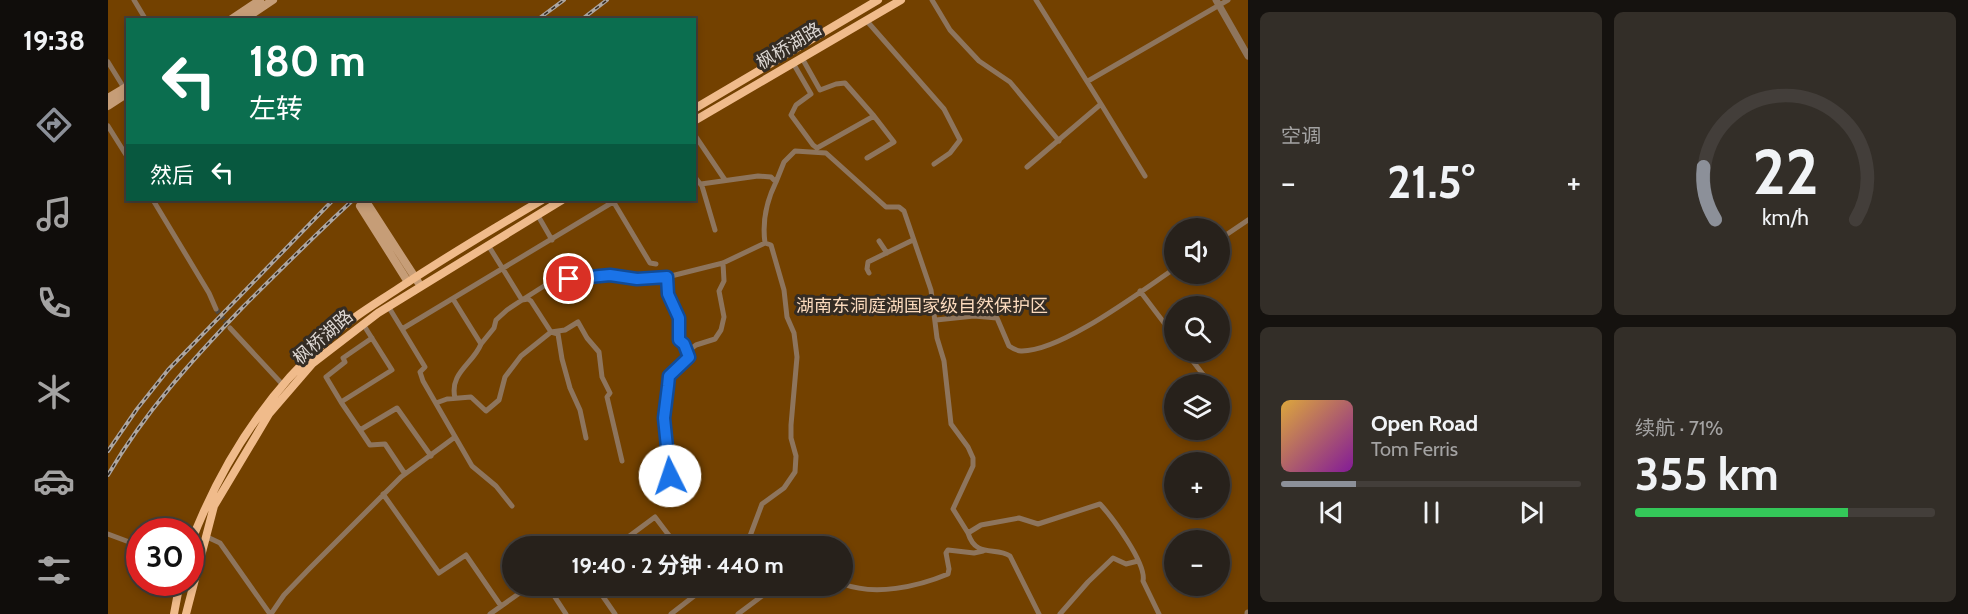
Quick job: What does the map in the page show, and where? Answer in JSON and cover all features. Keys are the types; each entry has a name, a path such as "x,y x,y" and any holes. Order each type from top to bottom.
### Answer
{"main road":[{"path":"245,16 260,0"},
{"path":"245,16 273,0"},
{"name":"枫桥湖路","path":"696,108 878,0"},
{"name":"枫桥湖路","path":"696,120 901,0"},
{"path":"108,98 126,89"},
{"path":"108,106 126,89"},
{"name":"枫桥湖路","path":"201,518 223,471 261,410 330,337 541,201"},
{"name":"枫桥湖路","path":"204,536 214,506 269,414 313,363 388,306 415,282 488,244 560,201"},
{"path":"362,203 415,282"},
{"path":"174,614 177,596"},
{"name":"枫桥湖路","path":"186,614 190,596"}],"street":[{"path":"134,0 145,18"},
{"path":"932,0 950,30 979,61 1010,82 1059,141"},
{"path":"1036,0 1145,176"},
{"path":"1088,81 1218,3 1228,0"},
{"path":"1218,3 1248,56"},
{"path":"866,20 944,109 952,123 960,140 950,153 934,164"},
{"path":"802,58 821,90"},
{"path":"108,62 126,89"},
{"path":"793,63 811,94"},
{"path":"867,158 894,142 874,116 845,83 811,94 796,105 791,116 817,148 874,116"},
{"path":"1027,167 1101,104"},
{"path":"108,126 126,155"},
{"path":"696,137 724,180"},
{"path":"765,243 763,216 784,162 795,151 826,153 886,207 898,207 904,211 931,290 937,338 944,361 951,424 973,458 973,466 953,509 969,537 984,551"},
{"path":"701,184 771,177 776,182"},
{"path":"696,178 701,184 715,230"},
{"path":"154,201 209,293 216,309"},
{"path":"402,329 613,201 650,263 656,264"},
{"path":"537,214 552,240"},
{"path":"1230,232 1248,220"},
{"path":"869,273 868,262 913,240"},
{"path":"879,241 887,253"},
{"path":"455,398 453,391 459,372 477,354 494,328 496,320 544,286 569,279 610,275 637,279 667,277 723,263 765,243 771,245 784,290 787,317 794,333 797,357 791,431 796,456 795,472 783,488 762,504 750,536"},
{"path":"488,244 522,300"},
{"path":"688,351 696,345 715,339 721,330 724,317 719,291 723,281 723,263"},
{"path":"936,320 974,316 997,318 1009,346 1020,352 1048,346 1076,333 1164,275"},
{"path":"667,277 668,294 679,318 679,340 688,351 689,357 669,376 664,418 670,476"},
{"path":"1140,291 1164,323"},
{"path":"453,299 482,344"},
{"path":"522,300 531,301 551,332 558,334 570,388 580,410 586,438"},
{"path":"388,306 425,367 420,372 423,381 472,466 496,486 512,506"},
{"path":"436,403 471,397 486,411 499,400 505,377 521,356 551,332 565,330 578,322 587,338 599,352 602,377 610,393 607,397 622,461"},
{"path":"341,402 392,370 363,324"},
{"path":"230,328 283,385"},
{"path":"372,338 343,358 345,362 326,377 370,446 385,444 405,474"},
{"path":"1193,362 1203,374"},
{"path":"360,430 397,408 431,456"},
{"path":"204,536 220,543 271,614 284,595 383,494 405,474 455,437"},
{"path":"383,494 439,573 466,555 501,606"},
{"path":"968,533 981,525 1019,518 1038,524 1100,504 1138,561 1144,575 1143,581 1159,614"},
{"path":"629,536 655,517 669,536"},
{"path":"108,534 126,541"},
{"path":"853,586 867,590 905,588 948,574 950,569 946,553 948,550 1005,553 1010,556 1039,614"},
{"path":"1060,614 1113,558 1126,564 1138,561"},
{"path":"490,614 515,596"},
{"path":"554,596 566,614"},
{"path":"603,596 615,614"},
{"path":"671,614 694,596"},
{"path":"738,614 762,596"}],"green space":[{"name":"湖南东洞庭湖国家级自然保护区","path":"108,0 1248,0 1248,614 108,614"}],"tunnel":[{"path":"216,309 230,328"}],"railway":[{"path":"540,18 564,0"},
{"path":"584,18 607,0"},
{"path":"108,451 168,370 332,201"},
{"path":"108,475 153,408 187,367 242,308 352,201"}],"route":[{"path":"569,279 610,275 637,279 667,277 668,294 679,318 679,340 689,353 689,357 669,376 664,418 670,476"}]}
